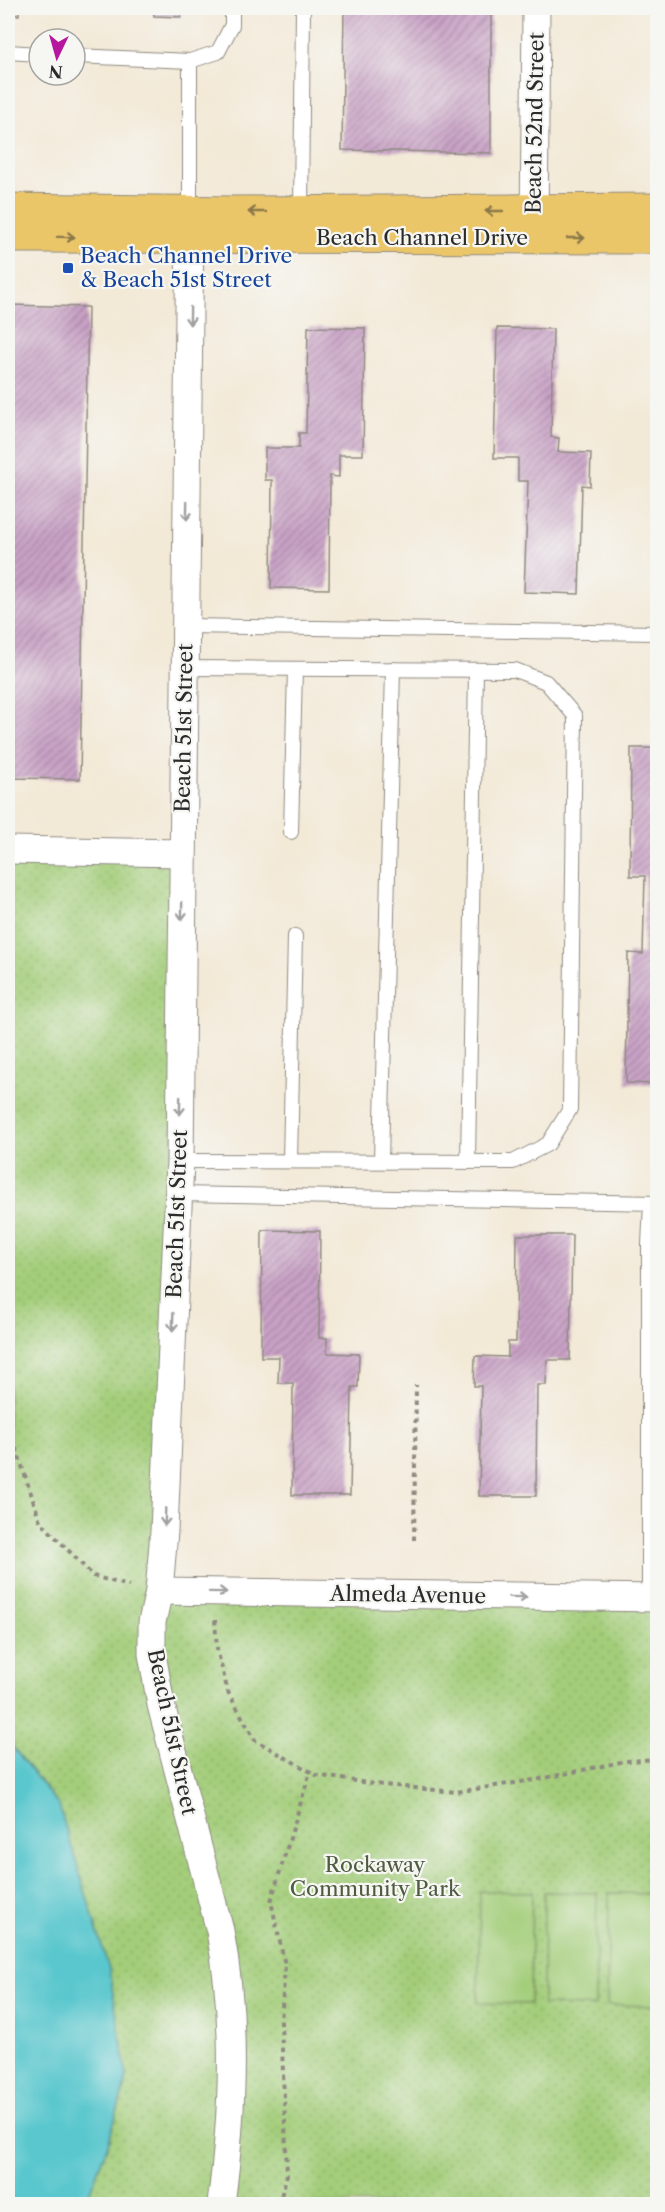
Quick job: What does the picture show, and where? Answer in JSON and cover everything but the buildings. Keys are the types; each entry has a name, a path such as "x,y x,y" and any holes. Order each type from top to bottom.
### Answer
{"main road":[{"name":"Beach Channel Drive","path":"8,210 190,225 534,224 657,210"},
{"name":"Beach Channel Drive","path":"8,236 190,225 301,212 534,224 657,237"}],"street":[{"name":"Beach 52nd Street","path":"534,224 536,8"},
{"name":"Beach 51st Street","path":"190,225 180,1161 164,1531 159,1591 152,1622 153,1662 161,1705 220,1931 230,2001 230,2114 221,2205"},
{"path":"8,850 182,853"},
{"name":"Almeda Avenue","path":"159,1591 653,1598"}],"lane":[{"path":"87,57 190,61 218,52 232,25 232,8"},
{"path":"301,212 303,8"},
{"path":"8,52 27,53"},
{"path":"190,61 190,225"},
{"path":"186,626 657,633"},
{"path":"180,1161 513,1162 548,1144 570,1109 574,716 546,682 515,670 185,668"},
{"path":"291,832 296,669"},
{"path":"381,1161 393,669"},
{"path":"468,1162 476,670"},
{"path":"290,1161 295,936"},
{"path":"178,1194 654,1203 648,1256 653,1598"}],"path":[{"path":"414,1540 416,1385"},
{"path":"8,1432 16,1448 40,1521 93,1576 159,1591"},
{"path":"215,1620 217,1649 228,1692 255,1740 316,1775 374,1784 456,1792 540,1779 626,1761 657,1759"},
{"path":"279,2205 287,2175 281,2022 285,1965 271,1901 310,1772"}],"green space":[{"name":"Rockaway Community Park","path":"8,850 182,853 159,1591 657,1598 657,2204 85,2204 108,2144 127,2077 59,1806 8,1741"},
{"path":"480,1891 532,1892 530,2004 478,2003"},
{"path":"544,1892 597,1893 595,2006 543,2005"},
{"path":"609,1893 657,1894 657,2006 607,2005"}],"water":[{"path":"8,1741 59,1806 109,1969 127,2077 108,2144 85,2204 8,2204"}],"place":[{"name":"Beach Channel Drive & Beach 51st Street","path":"68,268"}]}
